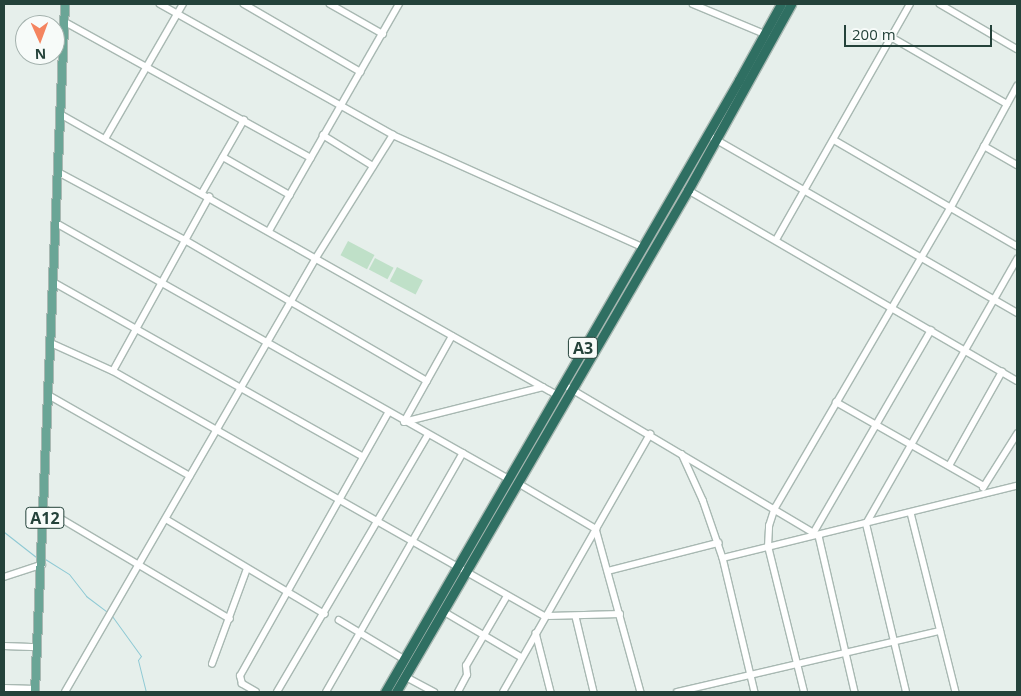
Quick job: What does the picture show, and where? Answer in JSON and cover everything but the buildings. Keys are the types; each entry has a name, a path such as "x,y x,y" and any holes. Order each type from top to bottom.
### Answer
{"highway":[{"name":"A3","path":"768,36 781,4"},
{"name":"A3","path":"385,692 404,658 518,483 642,247 712,137 768,36 791,4"},
{"name":"A3","path":"396,692 443,611 461,570 509,479 557,395 567,387 688,190 712,137"}],"main road":[{"name":"A12","path":"35,690 45,510 63,65"}],"street":[{"path":"160,4 393,135 642,247"},
{"path":"105,139 183,4"},
{"path":"244,4 360,72"},
{"path":"330,4 383,34"},
{"path":"269,231 399,4"},
{"path":"693,4 768,36"},
{"path":"776,240 805,192 910,4"},
{"path":"940,4 1017,49"},
{"path":"65,22 311,158"},
{"path":"891,37 1007,104"},
{"path":"804,692 768,547 769,526 776,508 950,209 1017,86"},
{"path":"60,114 557,395"},
{"path":"202,193 244,120"},
{"path":"324,135 373,166"},
{"path":"65,692 316,258 393,135"},
{"path":"712,137 1017,313"},
{"path":"834,140 950,209 1017,246"},
{"path":"984,146 1017,165"},
{"path":"223,157 290,195"},
{"path":"58,172 185,240 290,303 427,381"},
{"path":"688,190 892,306 1017,381"},
{"path":"113,370 209,197"},
{"path":"56,223 388,413 509,479"},
{"path":"906,692 866,524 1017,259"},
{"path":"53,282 137,327 362,456"},
{"path":"856,692 817,534 931,330"},
{"path":"404,422 452,336"},
{"path":"51,343 113,370 216,431 544,616 576,617 620,614"},
{"path":"949,466 1002,372"},
{"path":"404,422 543,387"},
{"path":"567,387 776,508 817,534"},
{"path":"50,396 190,476"},
{"path":"836,402 984,486"},
{"path":"256,692 242,684 240,676 362,456 388,413"},
{"path":"503,692 544,616 650,434"},
{"path":"978,496 1017,434"},
{"path":"277,692 325,614 428,435"},
{"path":"326,692 464,453"},
{"path":"682,454 723,558 755,692"},
{"path":"518,483 596,529 641,692"},
{"path":"723,558 1017,486"},
{"path":"45,510 230,619"},
{"path":"911,513 956,692"},
{"path":"166,519 325,614"},
{"path":"608,571 718,543"},
{"path":"4,577 42,566"},
{"path":"212,664 248,569"},
{"path":"458,692 467,675 466,666 506,596"},
{"path":"443,611 521,658"},
{"path":"576,617 594,692"},
{"path":"339,620 404,658"},
{"path":"676,692 750,673 940,631"},
{"path":"536,633 551,692"},
{"path":"4,646 38,647"},
{"path":"406,677 434,692"},
{"path":"4,688 35,690"}],"green space":[{"path":"348,241 374,255 367,269 340,255"},
{"path":"375,258 394,268 387,279 369,269"},
{"path":"397,267 423,280 416,294 390,281"}],"waterway":[{"path":"4,532 36,557"},
{"path":"45,559 69,574 86,596 107,612"},
{"path":"112,616 141,656 138,660 146,692"}]}
